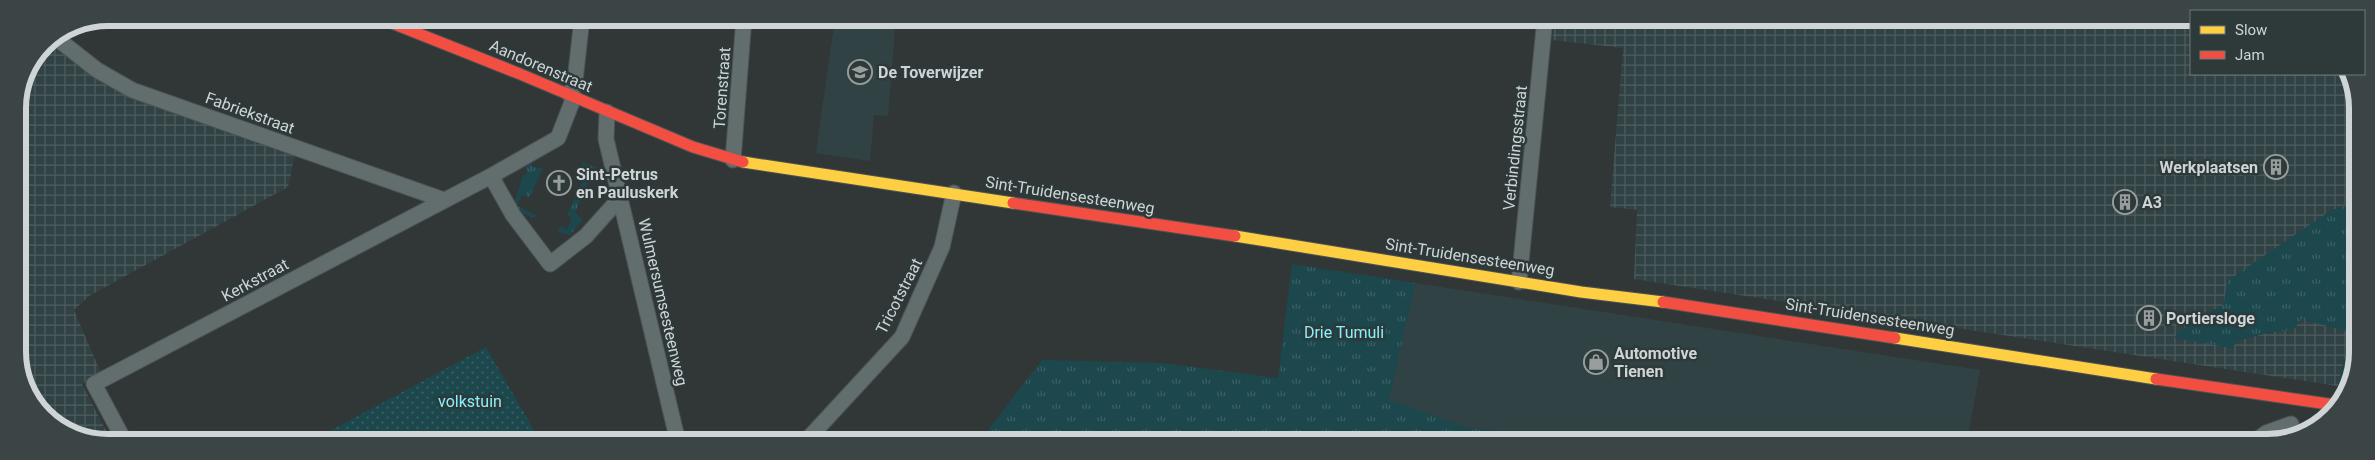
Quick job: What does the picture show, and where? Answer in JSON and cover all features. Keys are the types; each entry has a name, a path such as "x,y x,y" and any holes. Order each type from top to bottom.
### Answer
{"main road":[{"name":"Aandorenstraat","path":"399,26 607,112"},
{"name":"Sint-Truidensesteenweg","path":"607,112 693,147 733,160 1398,261 1518,282 1651,300 2199,386 2330,404"}],"street":[{"name":"Kerkstraat","path":"121,434 94,384 491,176 558,138 572,96 581,26"},
{"name":"Torenstraat","path":"733,160 743,26"},
{"name":"Verbindingsstraat","path":"1518,282 1544,26"},
{"name":"Fabriekstraat","path":"61,41 97,70 132,90 444,200"},
{"name":"Wulmersumsesteenweg","path":"607,112 606,140 676,434"},
{"path":"491,176 513,215 550,264 586,236 620,198"},
{"name":"Tricotstraat","path":"812,434 902,337 942,247 954,193"},
{"path":"2265,434 2290,430 2302,400"}],"shaded area":[{"name":"De Toverwijzer","path":"834,26 895,26 888,116 874,115 870,161 816,153"},
{"path":"1554,26 2190,26 2190,75 2341,75 2347,92 2349,108 2349,204 2330,211 2224,304 2178,332 2175,337 2232,348 2237,341 2267,333 2294,329 2301,319 2349,331 2349,340 2338,386 1634,279 1637,210 1610,207 1623,48 1552,40"},
{"path":"57,44 99,77 295,154 288,187 89,296 74,310 101,373 82,384 108,434 77,428 54,414 37,393 28,368 26,352 26,108 32,77 40,62"},
{"path":"1415,283 1980,370 1968,434 1507,434 1508,432 1468,428 1388,400"},
{"path":"419,430 441,434 412,434"}],"green space":[{"path":"532,160 532,167 543,168 529,198 522,195 517,206 536,215 534,218 520,212 514,204 523,175 527,174 525,161"},
{"path":"583,162 595,167 575,213 583,220 570,235 558,232 560,226 567,229 572,218 567,215 587,171 581,168"},
{"path":"2349,204 2349,331 2301,319 2294,329 2267,333 2237,341 2233,348 2175,338 2178,332 2224,304 2227,281 2330,211"},
{"name":"Drie Tumuli","path":"1292,264 1415,283 1389,400 1468,428 1508,432 1507,434 985,434 1042,360 1162,363 1278,378"},
{"path":"2349,340 2348,363 2341,386 2338,386"},
{"name":"volkstuin","path":"486,347 536,434 441,434 419,430 412,434 324,434"}],"traffic: slow":[{"path":"743,162 1013,203"},
{"path":"1235,236 1581,292 1663,302"},
{"path":"1895,338 2156,379"}],"traffic: jam":[{"path":"399,26 520,74 693,147 743,162"},
{"path":"1013,203 1235,236"},
{"path":"1663,302 1895,338"},
{"path":"2156,379 2330,404"}],"place":[{"name":"De Toverwijzer","path":"860,72"},
{"name":"Werkplaatsen","path":"2276,167"},
{"name":"Sint-Petrus en Pauluskerk","path":"559,183"},
{"name":"A3","path":"2125,202"},
{"name":"Portiersloge","path":"2149,318"},
{"name":"Automotive Tienen","path":"1596,362"}]}
